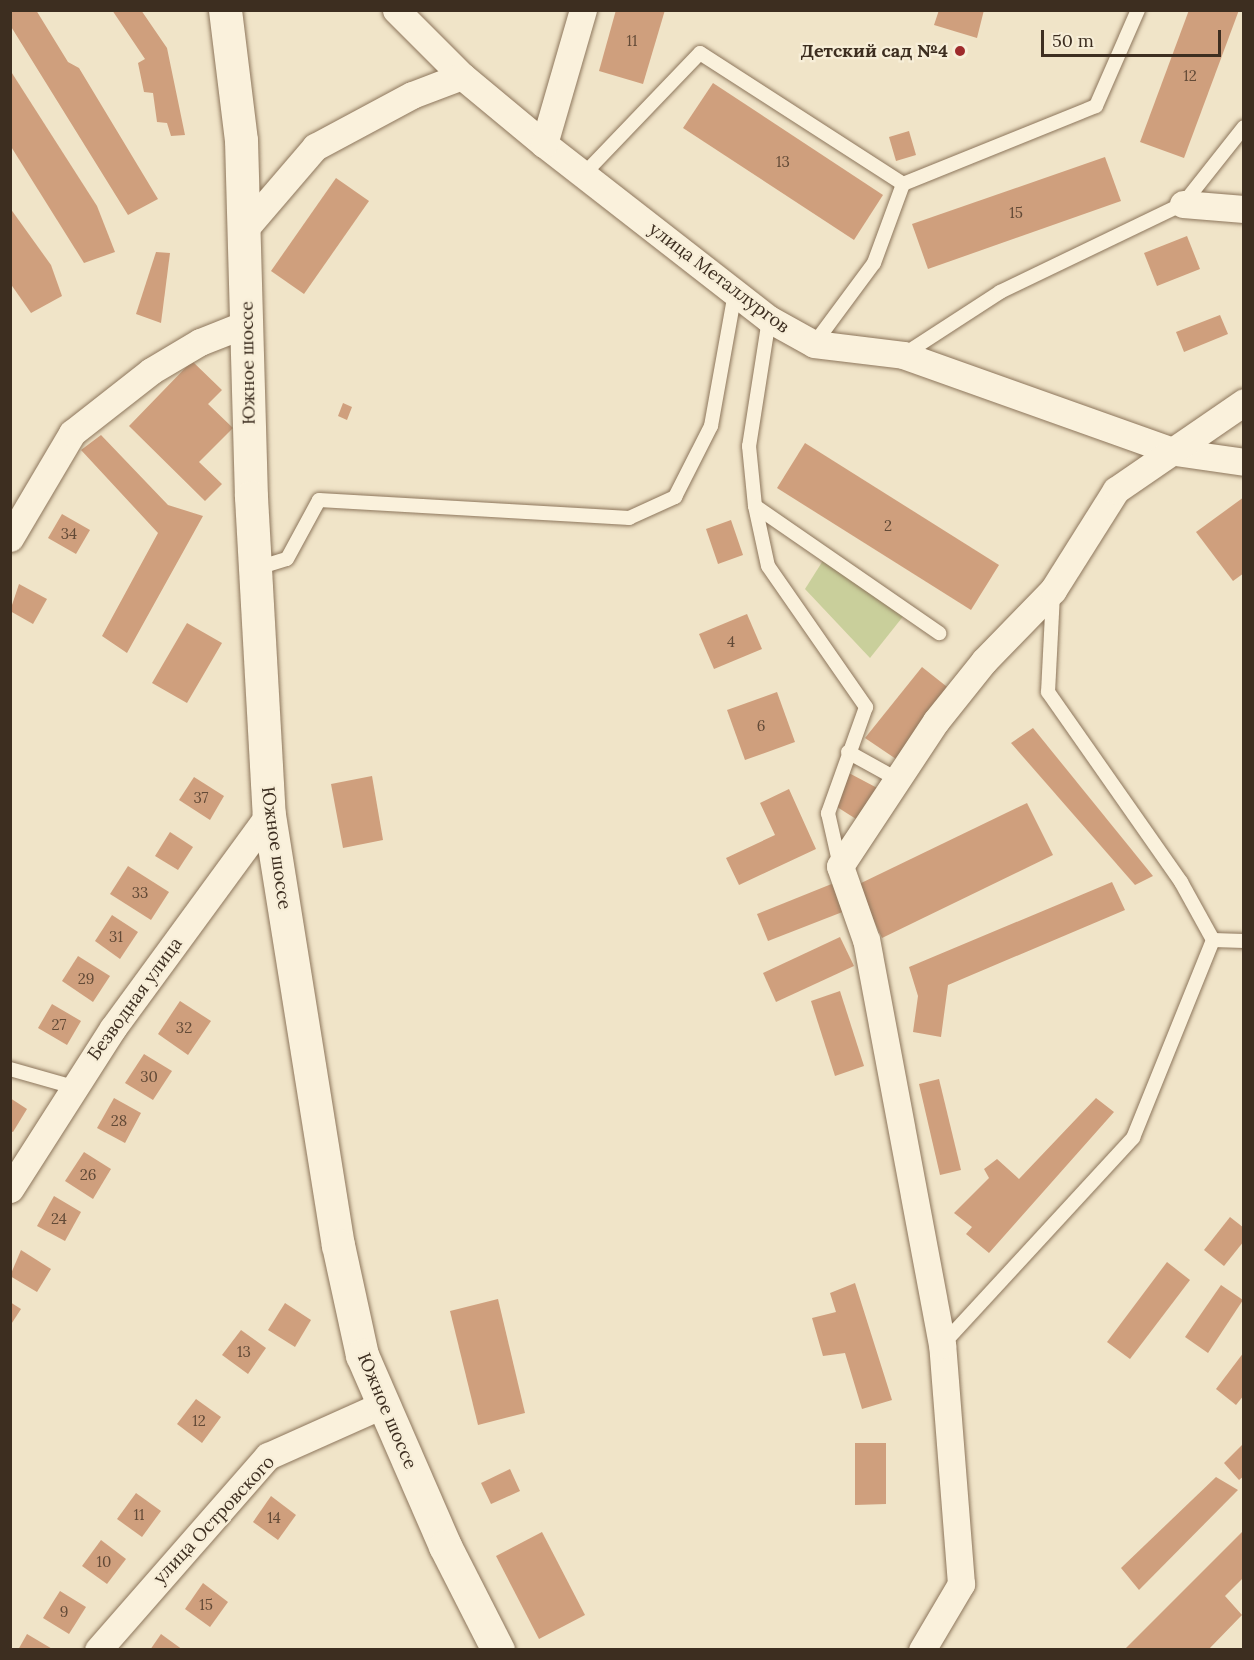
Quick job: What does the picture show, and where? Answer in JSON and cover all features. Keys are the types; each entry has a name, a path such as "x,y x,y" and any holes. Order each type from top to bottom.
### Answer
{"street":[{"name":"Южное шоссе","path":"225,10 242,140 254,568 269,815 338,1245 362,1355 446,1546 498,1650"},
{"name":"улица Металлургов","path":"396,10 462,76 544,144 769,319 814,344 903,355 1175,452 1244,462"},
{"path":"544,144 583,10"},
{"path":"243,231 315,147 412,95 462,76"},
{"path":"1183,204 1244,208"},
{"path":"10,538 72,433 151,371 200,342 248,323"},
{"path":"922,1650 961,1584 942,1345 866,940 840,866 897,779 984,661 1053,590 1116,490 1175,452 1244,402"},
{"name":"Безводная улица","path":"10,1189 73,1087 269,815"},
{"name":"улица Островского","path":"98,1650 268,1456 384,1404"}],"lane":[{"path":"814,344 874,263 903,184 1096,106 1138,10"},
{"path":"583,175 700,53 903,184"},
{"path":"903,355 1000,292 1183,204 1244,128"},
{"path":"254,568 287,559 319,500 629,518 675,497 711,426 735,293"},
{"path":"769,319 749,446 755,506 768,566 866,707 828,813 840,866"},
{"path":"755,506 939,633"},
{"path":"1053,590 1048,692 1181,882 1213,940"},
{"path":"848,752 897,779"},
{"path":"1213,940 1244,941"},
{"path":"942,1345 1133,1138 1213,940"},
{"path":"10,1069 73,1087"}],"green space":[{"path":"824,559 905,614 870,658 805,589"}],"building":[{"path":"10,10 36,10 68,62 79,68 158,199 128,215 10,25"},
{"path":"112,10 141,10 167,48 185,135 171,136 167,123 157,122 153,93 144,92 138,63 145,59"},
{"path":"616,10 665,10 643,84 599,71"},
{"path":"939,10 984,10 977,38 934,25"},
{"path":"1189,10 1239,10 1184,158 1140,142"},
{"path":"10,70 97,206 115,252 84,263 10,145"},
{"path":"713,83 883,195 854,240 683,128"},
{"path":"909,131 916,155 896,161 889,137"},
{"path":"1105,157 1121,201 928,269 912,224"},
{"path":"336,178 369,201 304,294 271,271"},
{"path":"10,208 51,265 62,296 31,313 10,283"},
{"path":"1187,236 1200,269 1157,286 1144,253"},
{"path":"156,252 170,253 161,323 136,314"},
{"path":"1220,315 1228,334 1184,352 1176,332"},
{"path":"192,361 222,390 208,404 233,428 199,462 222,484 205,501 129,426"},
{"path":"343,403 352,407 347,420 338,416"},
{"path":"101,435 168,505 203,516 127,653 102,636 158,533 81,450"},
{"path":"805,443 999,565 971,610 777,488"},
{"path":"1244,497 1244,573 1233,581 1196,532"},
{"path":"62,514 90,530 76,554 48,538"},
{"path":"731,520 743,555 718,564 706,529"},
{"path":"19,584 47,599 33,624 10,611"},
{"path":"747,614 762,649 714,669 699,634"},
{"path":"187,623 222,643 187,703 152,683"},
{"path":"922,667 951,690 896,759 865,738"},
{"path":"777,692 795,742 745,760 727,710"},
{"path":"1033,728 1153,876 1135,885 1011,743"},
{"path":"847,772 881,790 856,819 834,805"},
{"path":"372,776 383,840 343,848 331,784"},
{"path":"194,777 224,796 210,820 179,800"},
{"path":"789,789 816,849 739,885 726,858 775,835 760,803"},
{"path":"1027,803 1053,855 882,938 857,885"},
{"path":"170,832 193,847 178,870 155,856"},
{"path":"128,866 169,892 151,920 110,894"},
{"path":"1112,882 1125,910 948,985 941,1037 913,1032 918,996 909,967"},
{"path":"834,883 845,911 768,941 757,914"},
{"path":"112,915 138,932 120,959 95,941"},
{"path":"840,937 854,966 776,1002 763,973"},
{"path":"78,956 110,976 93,1002 62,981"},
{"path":"840,991 864,1066 835,1076 811,1001"},
{"path":"180,1001 211,1021 188,1055 158,1034"},
{"path":"52,1004 81,1021 67,1045 38,1028"},
{"path":"144,1054 172,1071 153,1100 125,1083"},
{"path":"939,1079 961,1170 940,1175 919,1084"},
{"path":"10,1098 27,1109 13,1132 10,1131"},
{"path":"114,1098 141,1113 125,1143 97,1128"},
{"path":"1096,1098 1114,1112 989,1253 966,1234 972,1227 954,1213 989,1178 984,1169 997,1159 1019,1179"},
{"path":"84,1152 111,1169 93,1199 65,1181"},
{"path":"54,1196 81,1212 65,1241 37,1226"},
{"path":"1230,1217 1244,1228 1244,1241 1224,1266 1204,1250"},
{"path":"21,1250 51,1269 37,1292 10,1276"},
{"path":"1167,1262 1190,1280 1130,1359 1107,1342"},
{"path":"855,1283 892,1400 862,1409 845,1353 823,1356 812,1318 836,1312 830,1293"},
{"path":"1221,1285 1243,1300 1208,1353 1185,1337"},
{"path":"498,1299 525,1413 478,1425 450,1311"},
{"path":"10,1302 21,1309 10,1326"},
{"path":"285,1303 311,1320 295,1347 268,1330"},
{"path":"241,1330 266,1348 248,1374 222,1355"},
{"path":"1244,1352 1244,1395 1236,1405 1216,1389"},
{"path":"196,1399 221,1417 202,1443 177,1424"},
{"path":"855,1443 886,1443 886,1504 855,1505"},
{"path":"1244,1443 1244,1476 1239,1480 1224,1463"},
{"path":"510,1469 520,1491 491,1504 481,1483"},
{"path":"1216,1477 1238,1490 1139,1590 1121,1568"},
{"path":"136,1493 161,1511 142,1537 117,1519"},
{"path":"271,1496 296,1515 278,1540 253,1522"},
{"path":"1244,1530 1244,1577 1225,1596 1242,1615 1208,1650 1124,1650"},
{"path":"542,1532 585,1615 539,1639 496,1556"},
{"path":"101,1540 126,1559 107,1584 82,1566"},
{"path":"203,1583 228,1602 210,1627 185,1609"},
{"path":"60,1591 86,1607 69,1634 43,1618"},
{"path":"27,1634 54,1650 18,1650"},
{"path":"161,1634 183,1650 150,1650"}],"place":[{"name":"Детский сад №4","path":"960,51"}]}
